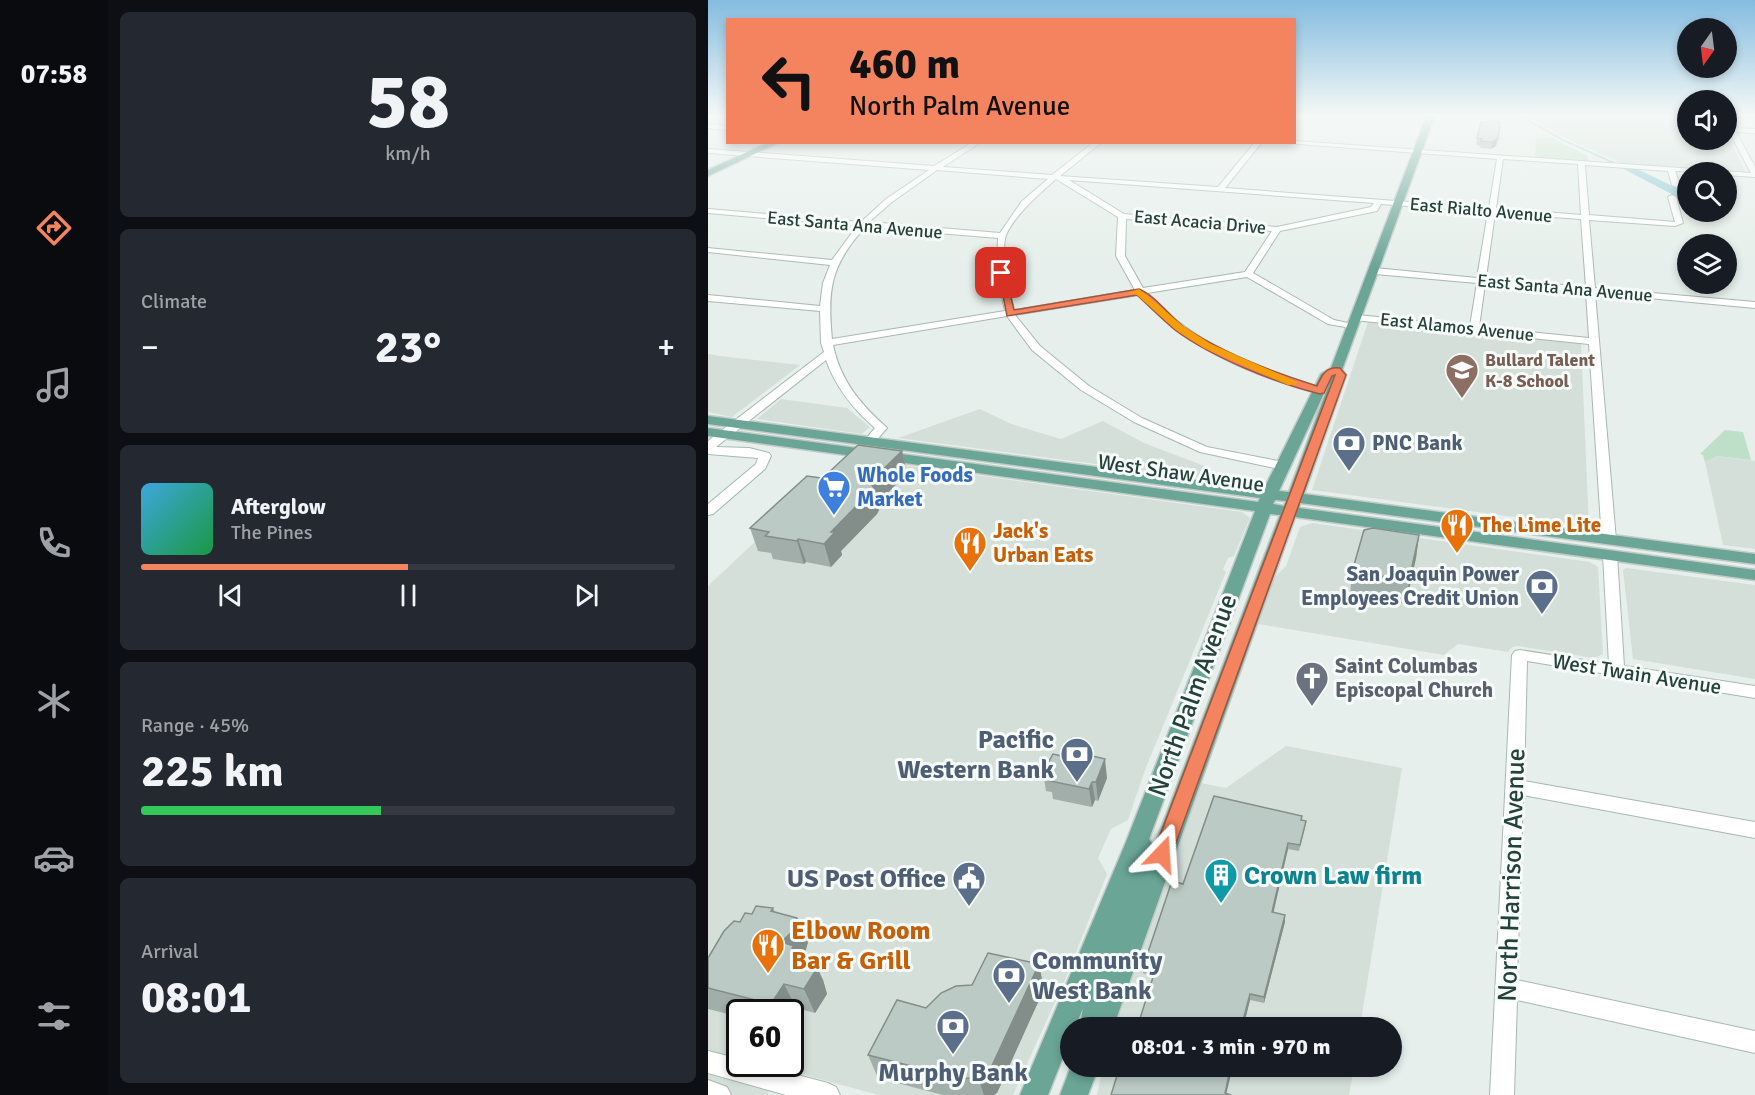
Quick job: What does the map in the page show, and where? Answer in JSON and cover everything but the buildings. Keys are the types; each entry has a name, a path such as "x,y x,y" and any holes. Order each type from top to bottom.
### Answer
{"main road":[{"path":"708,173 724,166"},
{"name":"North Palm Avenue","path":"1034,1095 1137,842 1240,566 1267,501 1327,374 1336,370 1356,323 1413,166"},
{"name":"North Palm Avenue","path":"1103,1017 1340,375 1336,370"},
{"name":"West Shaw Avenue","path":"708,420 1039,464 1267,501"},
{"name":"West Shaw Avenue","path":"708,432 932,462 1292,504 1609,547 1755,575"},
{"path":"932,462 950,458 1015,467 1039,464"},
{"name":"West Shaw Avenue","path":"1292,504 1543,546 1609,547"},
{"path":"1609,547 1674,556 1724,555 1755,559"},
{"path":"1095,1017 1099,990 1145,863 1143,848 1137,842"},
{"path":"1074,1095 1081,1077"}],"street":[{"name":"East Rialto Avenue","path":"912,166 1675,224 1679,223 1672,198"},
{"path":"870,441 881,428 859,410 852,400 827,349 825,309 827,283 847,242 863,225 891,198 940,166"},
{"path":"1068,166 1025,203 1002,236 1001,273 1010,314 1036,348 1085,388 1138,420 1204,450 1284,466"},
{"path":"1220,190 1239,166"},
{"path":"1474,329 1499,166"},
{"path":"1581,166 1617,671"},
{"path":"1628,166 1677,169"},
{"path":"1671,169 1676,185"},
{"path":"1737,173 1755,174"},
{"path":"1054,177 1063,179 1122,216 1120,252 1139,292 1179,328 1208,346 1284,379 1320,391"},
{"name":"East Acacia Drive","path":"1122,216 1277,229 1374,209 1379,201"},
{"name":"East Santa Ana Avenue","path":"708,212 1002,236"},
{"path":"708,449 827,349 1010,314 1248,274 1277,229"},
{"path":"708,250 836,263"},
{"name":"East Santa Ana Avenue","path":"1375,271 1755,305"},
{"name":"East Alamos Avenue","path":"1248,274 1331,322 1474,329 1593,341"},
{"path":"708,298 825,309"},
{"path":"708,449 749,452 765,456 761,466 708,511"},
{"name":"West Twain Avenue","path":"1520,655 1755,692"},
{"name":"North Harrison Avenue","path":"1502,1095 1520,655"},
{"path":"1513,786 1755,830"},
{"path":"1507,988 1755,1042"},
{"path":"708,1062 828,1095"},
{"path":"708,1092 719,1095"}],"shaded area":[{"path":"1737,166 1742,166 1745,172 1737,171"},
{"name":"Bullard Talent K-8 School","path":"1368,322 1581,343 1589,527 1312,490"},
{"path":"708,354 800,365 732,417 708,412"},
{"path":"781,399 847,408 870,427 862,434 757,419"},
{"path":"980,409 1011,424 1061,439 1103,421 1144,443 1207,467 1202,478 898,438"},
{"path":"1717,456 1755,461 1755,549 1723,545 1705,462"},
{"path":"845,457 1242,512 1250,518 1234,556 1228,558 1223,569 1226,572 1145,770 1128,820 1111,829 1098,858 1107,874 1065,980 1013,1095 879,1095 804,1075 804,999 726,999 726,1077 770,1077 768,1095 708,1095 708,586"},
{"path":"1312,523 1590,562 1598,567 1603,654 1594,658 1518,646 1512,647 1508,652 1458,644 1444,655 1258,624 1273,579 1286,566 1300,527"},
{"path":"1626,568 1755,585 1755,679 1633,659 1623,570"},
{"path":"1286,746 1402,768 1362,1017 1118,1017 1201,783 1226,788"},
{"path":"1101,1077 1352,1077 1349,1095 1097,1095"}],"green space":[{"path":"1725,430 1743,432 1751,460 1717,456 1705,462 1703,455 1700,454"}],"water":[{"path":"1620,167 1635,168 1677,188 1677,197"}],"slow traffic":[{"path":"1133,293 1139,292 1179,328 1208,346 1231,358 1292,382"}],"place":[{"name":"Bullard Talent K-8 School","path":"1462,399"},
{"name":"PNC Bank","path":"1349,472"},
{"name":"Whole Foods Market","path":"834,516"},
{"name":"The Lime Lite","path":"1457,554"},
{"name":"Jack's Urban Eats","path":"970,572"},
{"name":"San Joaquin Power Employees Credit Union","path":"1542,615"},
{"name":"Saint Columbas Episcopal Church","path":"1312,707"},
{"name":"Pacific Western Bank","path":"1077,783"},
{"name":"Crown Law firm","path":"1221,904"},
{"name":"US Post Office","path":"969,907"},
{"name":"Elbow Room Bar & Grill","path":"768,974"},
{"name":"Community West Bank","path":"1009,1004"},
{"name":"Murphy Bank","path":"953,1055"}],"route":[{"path":"1001,273 1010,314 1139,292 1179,328 1231,358 1298,385 1320,391 1327,374 1336,370 1340,375 1162,854"}]}
